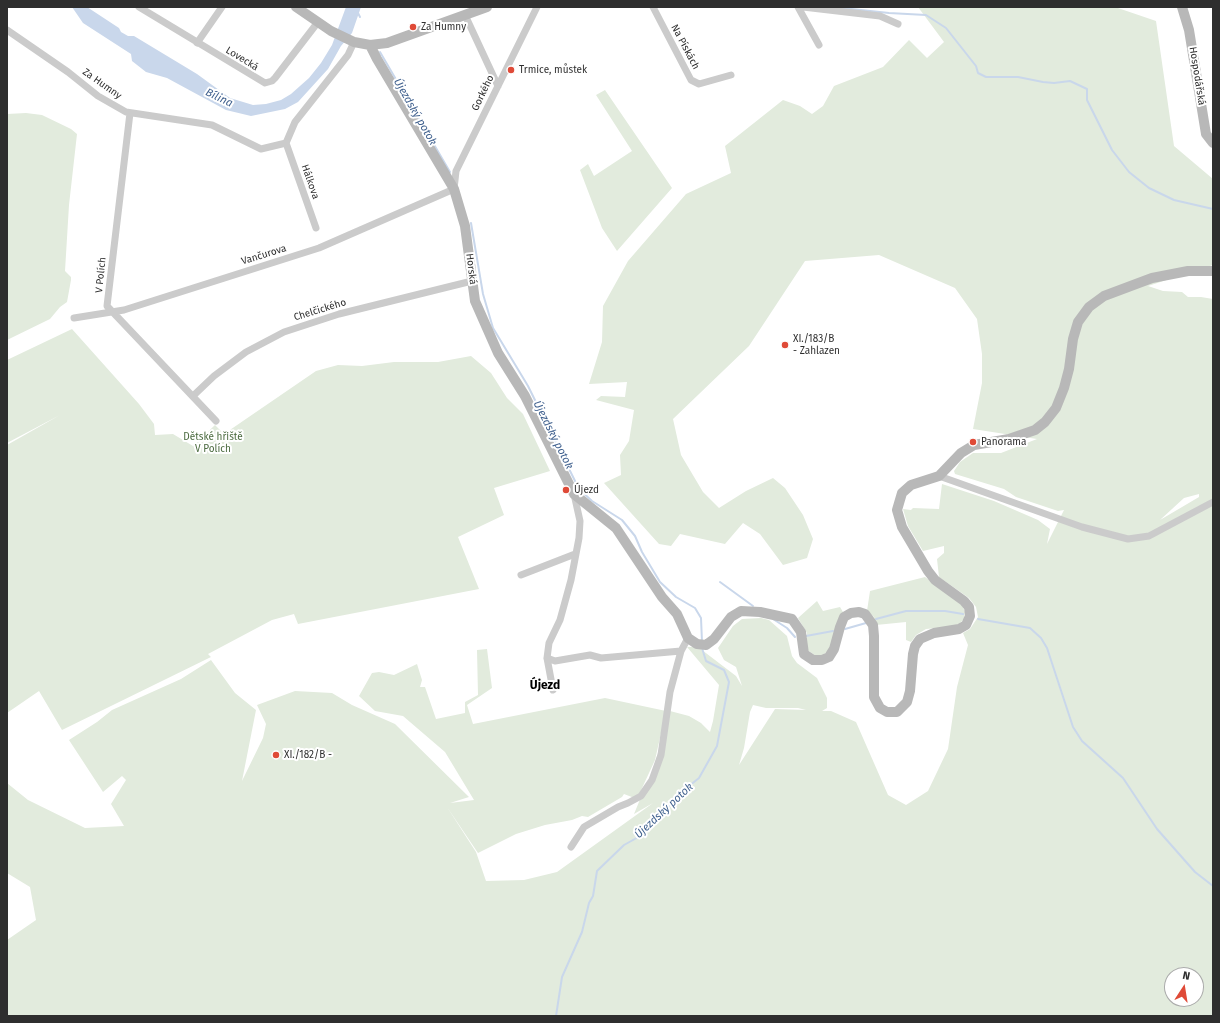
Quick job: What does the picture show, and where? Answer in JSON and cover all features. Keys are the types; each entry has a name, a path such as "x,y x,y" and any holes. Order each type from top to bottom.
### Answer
{"street":[{"name":"Lovecká","path":"139,7 261,82 269,83 275,78 318,22"},
{"path":"197,43 222,7"},
{"path":"296,7 331,31 352,41 370,45 387,43 487,7"},
{"name":"Gorkého","path":"454,189 456,171 537,7"},
{"name":"Na Pískách","path":"653,7 692,80 699,84 731,75"},
{"path":"798,7 819,45"},
{"path":"803,7 880,16 898,24"},
{"name":"Hospodářská","path":"1182,7 1189,30 1206,134 1213,143"},
{"path":"465,15 498,86"},
{"name":"Za Humny","path":"7,30 68,72 98,96 130,113 212,125 261,149 286,143"},
{"path":"286,143 296,122 348,55 352,41"},
{"name":"Horská","path":"370,45 376,60 454,189 465,226 475,301 498,353 525,396 574,494"},
{"name":"V Polích","path":"112,311 107,306 130,113"},
{"name":"Hálkova","path":"286,143 316,228"},
{"name":"Vančurova","path":"74,318 124,310 318,248 454,189"},
{"path":"574,494 616,528 662,597 677,614 688,638 702,644 714,639 730,617 741,611 760,612 792,619 801,632 804,654 813,660 822,660 829,657 834,649 844,617 851,613 859,612 865,614 873,625 873,689 877,703 880,708 887,712 897,712 904,707 910,691 913,654 915,646 920,639 927,635 959,629 966,624 970,616 969,607 964,601 935,580 928,571 898,518 898,504 902,493 911,485 939,476 961,453 974,445 1009,440 1035,430 1045,422 1056,408 1064,388 1069,369 1073,339 1078,322 1089,307 1104,296 1152,278 1188,272 1213,271"},
{"name":"Chelčického","path":"193,396 214,376 246,352 284,332 340,314 472,282"},
{"path":"112,311 216,421"},
{"path":"939,476 1082,527 1128,539 1149,536 1213,502"},
{"path":"552,690 547,658 549,643 560,620 571,580 579,538 580,521 574,494"},
{"path":"521,575 575,554"},
{"path":"571,846 584,828 618,806 628,803 640,796 652,780 661,755 670,692 681,651 688,638"},
{"path":"547,658 555,661 590,655 600,658 681,651"}],"green space":[{"path":"918,7 1115,7 1156,21 1174,146 1213,179 1213,265 1148,286 1163,291 1182,292 1188,297 1213,299 1213,1016 7,1016 7,940 36,920 30,887 7,873 7,783 28,800 85,828 124,826 111,804 126,780 122,776 103,792 69,740 97,722 112,710 181,679 211,660 235,693 256,710 242,781 263,738 266,724 257,705 295,691 332,693 352,705 395,724 469,797 450,803 474,800 445,752 403,716 375,711 359,696 372,673 379,672 394,675 417,664 422,680 420,687 425,687 436,719 465,713 465,702 478,695 477,650 487,649 492,688 467,705 473,724 605,698 666,711 655,760 637,799 624,794 622,797 588,817 582,816 572,820 545,825 516,834 478,853 447,807 476,852 486,881 524,880 557,872 653,803 634,814 641,797 648,787 670,711 689,716 701,723 710,732 713,721 719,685 687,647 698,647 736,676 742,686 736,667 724,660 718,648 733,626 742,619 761,618 769,620 787,636 792,656 797,663 817,678 827,698 827,708 822,711 831,711 856,722 888,795 906,805 928,791 948,749 957,687 968,645 963,633 970,629 978,617 976,607 969,598 939,577 937,559 944,553 944,546 923,551 908,526 903,509 939,509 942,484 994,501 1038,520 1050,529 1047,544 1064,510 1058,511 1016,497 1004,489 955,474 954,471 960,462 973,453 1001,453 1037,439 973,429 982,383 982,354 977,319 955,288 879,255 805,261 749,346 673,419 681,455 703,492 719,508 746,491 773,478 785,488 803,515 813,539 807,558 783,565 760,534 743,523 725,544 680,534 671,546 659,544 604,483 621,475 620,455 629,441 634,410 596,400 601,396 625,397 627,382 589,384 602,342 603,306 628,261 686,194 731,173 725,146 783,100 800,106 812,114 823,106 834,86 883,67 909,40 927,58 944,42","holes":["1199,494 1199,497 1160,520 1184,498","753,705 766,708 798,708 806,710 775,709 739,765 744,748 750,712"]},
{"path":"605,90 672,188 617,251 602,228 580,170 588,164 594,176 632,151 596,95"},
{"path":"26,113 42,115 71,129 77,134 69,205 65,271 71,277 71,280 67,302 60,307 50,319 7,340 7,114"},
{"name":"Dětské hřiště V Polích","path":"72,329 139,404 154,424 155,435 173,434 193,446 215,425 224,434 316,371 338,365 362,366 394,362 438,362 471,356 491,373 507,398 523,414 550,471 494,488 504,515 458,537 479,589 298,624 294,614 272,620 208,654 211,657 62,730 39,691 7,713 7,445 60,415 7,443 7,360"},
{"path":"925,577 962,605 965,612 964,619 959,624 948,627 926,629 916,635 911,642 906,640 906,622 876,625 874,617 867,611 870,591"},
{"path":"817,601 823,611 840,607 843,612 829,650 823,655 816,656 806,649 807,633 798,618"}],"water":[{"name":"Bílina","path":"72,7 87,7 119,28 121,32 128,36 134,36 197,74 230,98 253,105 266,104 281,100 291,94 309,78 321,63 332,45 346,7 361,7 352,33 341,46 328,69 298,102 285,109 251,116 226,110 167,78 146,72 132,61 131,54 83,23"}],"waterway":[{"name":"Újezdský potok","path":"355,7 360,17"},
{"path":"833,7 926,15 946,28 976,66 978,73 986,77 1018,77 1054,83 1070,81 1087,89 1087,100 1112,150 1129,172 1149,188 1174,200 1213,209"},
{"name":"Újezdský potok","path":"380,52 450,172"},
{"name":"Újezdský potok","path":"471,223 483,294 493,328 528,386 579,489 592,501 622,520 635,536 642,552 660,582 676,597 695,608 701,618 702,642"},
{"path":"720,582 753,606"},
{"path":"876,619 906,611 945,611 963,614"},
{"path":"773,619 787,628 795,637"},
{"path":"978,619 1030,628 1041,638 1047,648 1073,727 1082,741 1123,778 1157,829 1195,872 1213,886"},
{"path":"845,629 866,623"},
{"path":"806,636 833,631"},
{"name":"Újezdský potok","path":"556,1016 562,977 582,932 589,903 593,896 597,871 624,845 642,835 650,822 661,814 684,790 699,778 717,746 729,682 724,670 706,661 702,648"}],"place":[{"name":"Za Humny","path":"413,27"},
{"name":"Trmice, můstek","path":"511,70"},
{"name":"XI./183/B - Zahlazen","path":"785,345"},
{"name":"Panorama","path":"973,442"},
{"name":"Újezd","path":"566,490"},
{"name":"XI./182/B -","path":"276,755"}],"district":[{"name":"Újezd","path":"545,686"}]}
